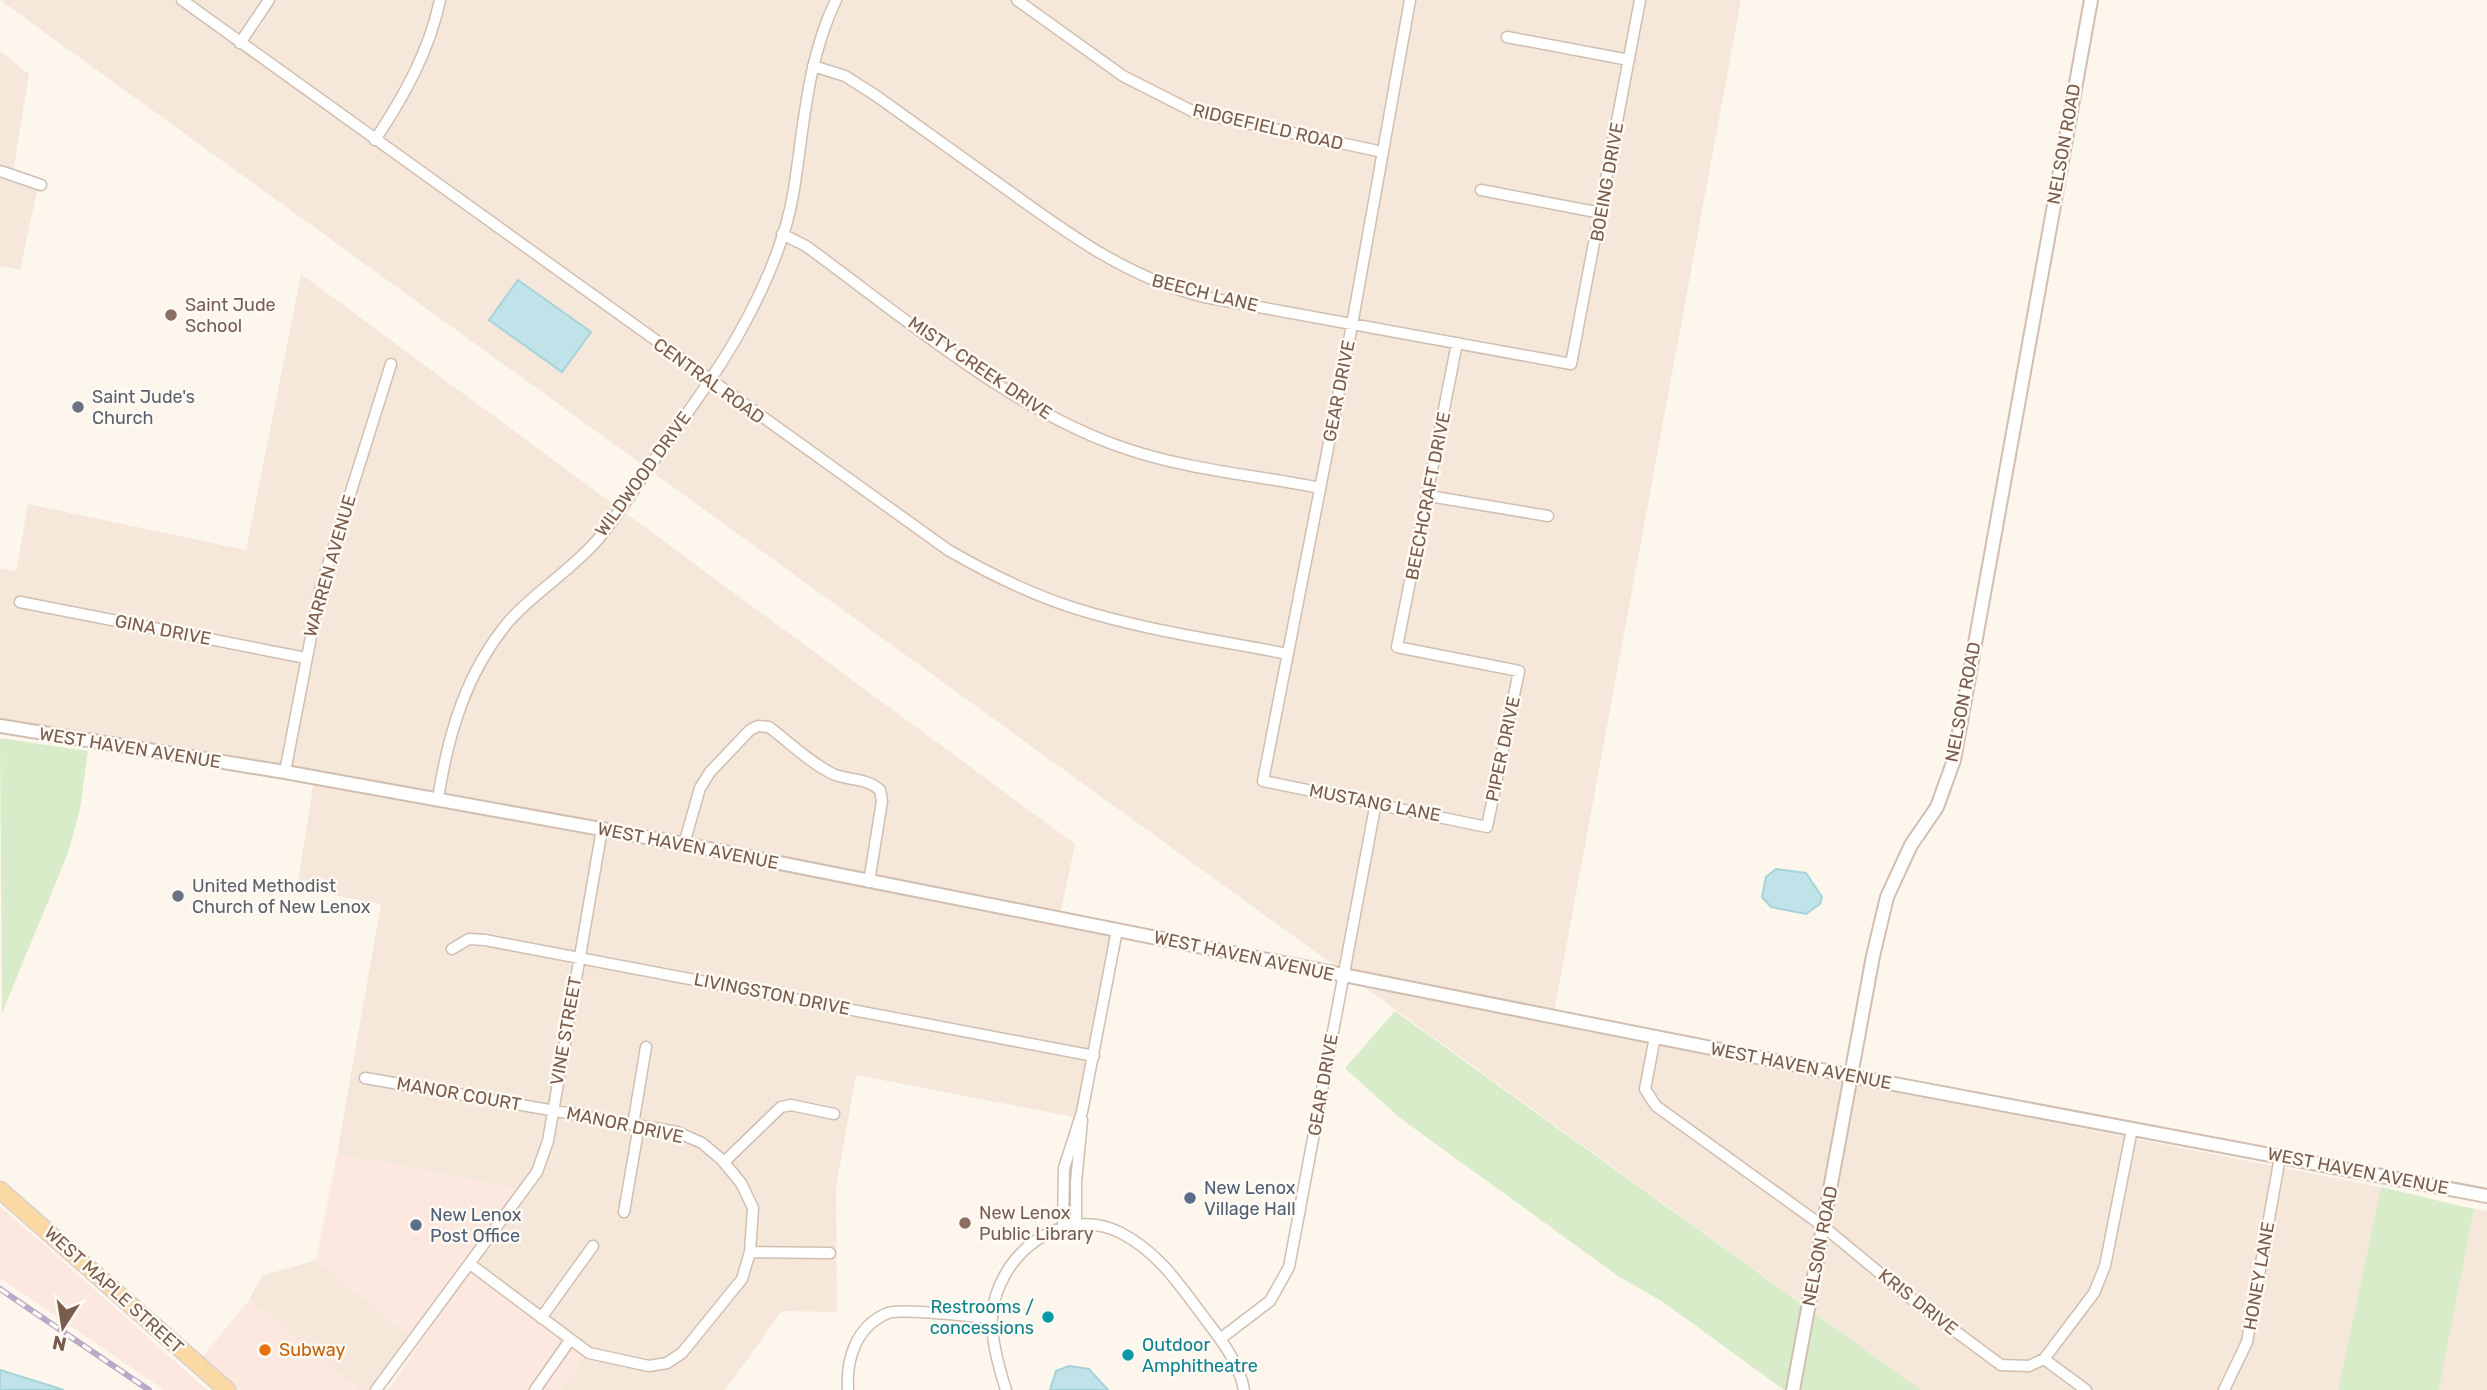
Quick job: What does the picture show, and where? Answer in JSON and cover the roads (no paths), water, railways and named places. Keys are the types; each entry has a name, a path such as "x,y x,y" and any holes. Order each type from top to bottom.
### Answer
{"main road":[{"name":"WEST MAPLE STREET","path":"0,1190 227,1390"}],"street":[{"name":"CENTRAL ROAD","path":"182,0 948,551 993,575 1074,608 1119,621 1288,654"},
{"path":"240,43 269,0"},
{"path":"375,140 416,71 433,31 440,0"},
{"name":"WILDWOOD DRIVE","path":"438,799 459,705 486,655 511,619 562,576 600,537 709,381 743,327 782,234 792,198 803,110 813,66 836,0"},
{"name":"RIDGEFIELD ROAD","path":"1017,0 1123,76 1194,112 1383,152"},
{"name":"GEAR DRIVE","path":"1263,781 1352,325 1410,0"},
{"name":"BOEING DRIVE","path":"1572,364 1640,0"},
{"name":"NELSON ROAD","path":"1793,1390 1873,956 1887,897 1911,845 1937,807 1954,760 2091,0"},
{"path":"1507,37 1629,60"},
{"name":"BEECH LANE","path":"813,66 845,76 875,94 1072,237 1140,276 1204,297 1572,364"},
{"path":"0,171 41,185"},
{"path":"1481,190 1601,213"},
{"name":"MISTY CREEK DRIVE","path":"782,234 806,246 951,351 1059,420 1118,446 1151,456 1320,488"},
{"name":"BEECHCRAFT DRIVE","path":"1457,344 1397,648 1519,671"},
{"name":"WARREN AVENUE","path":"285,772 320,590 391,364"},
{"path":"1429,496 1548,516"},
{"name":"GINA DRIVE","path":"20,602 306,658"},
{"name":"PIPER DRIVE","path":"1487,827 1519,671"},
{"name":"WEST HAVEN AVENUE","path":"0,726 285,772 603,829 1852,1076 2487,1196"},
{"path":"684,845 696,797 710,772 750,730 758,726 769,727 835,775 865,780 880,790 882,800 869,882"},
{"name":"MUSTANG LANE","path":"1263,781 1376,802 1487,827"},
{"name":"GEAR DRIVE","path":"1220,1339 1270,1301 1289,1267 1376,802"},
{"name":"VINE STREET","path":"376,1390 537,1172 548,1141 578,957 603,829"},
{"path":"1063,1226 1063,1168 1082,1112 1117,930"},
{"name":"LIVINGSTON DRIVE","path":"452,949 469,939 485,940 1094,1056"},
{"name":"KRIS DRIVE","path":"1655,1037 1645,1089 1656,1106 1824,1227 1905,1294 2001,1365 2028,1366 2044,1359"},
{"path":"624,1212 646,1048"},
{"name":"MANOR COURT","path":"365,1078 552,1110"},
{"path":"724,1162 781,1107 792,1105 834,1114"},
{"name":"MANOR DRIVE","path":"470,1264 589,1353 649,1366 667,1363 682,1353 742,1279 750,1252 753,1208 741,1183 724,1162 702,1143 677,1132 552,1110"},
{"path":"1076,1226 1076,1182 1082,1112"},
{"path":"2086,1390 2044,1359 2101,1280 2132,1129"},
{"name":"HONEY LANE","path":"2224,1390 2247,1342 2280,1157"},
{"path":"1006,1390 999,1371 992,1318 998,1287 1010,1264 1025,1247 1063,1226 1076,1226 1118,1232 1144,1247 1158,1259 1220,1339 1236,1365 1244,1390"},
{"path":"541,1318 593,1246"},
{"path":"750,1252 831,1253"},
{"path":"848,1390 847,1372 853,1346 871,1324 890,1312 992,1318"},
{"path":"535,1390 570,1340"}],"water":[{"path":"518,280 591,332 562,372 489,320"},
{"path":"1776,869 1806,873 1822,897 1820,904 1806,914 1771,907 1762,897 1766,877"},
{"path":"1069,1366 1089,1369 1108,1390 1050,1390 1056,1371"},
{"path":"0,1370 64,1390 0,1390"}],"railway":[{"path":"0,1289 149,1390"}],"place":[{"name":"Saint Jude School","path":"171,315"},
{"name":"Saint Jude's Church","path":"78,407"},
{"name":"United Methodist Church of New Lenox","path":"178,896"},
{"name":"New Lenox Village Hall","path":"1190,1198"},
{"name":"New Lenox Public Library","path":"965,1223"},
{"name":"New Lenox Post Office","path":"416,1225"},
{"name":"Restrooms / concessions","path":"1048,1317"},
{"name":"Subway","path":"265,1350"},
{"name":"Outdoor Amphitheatre","path":"1128,1355"}]}
